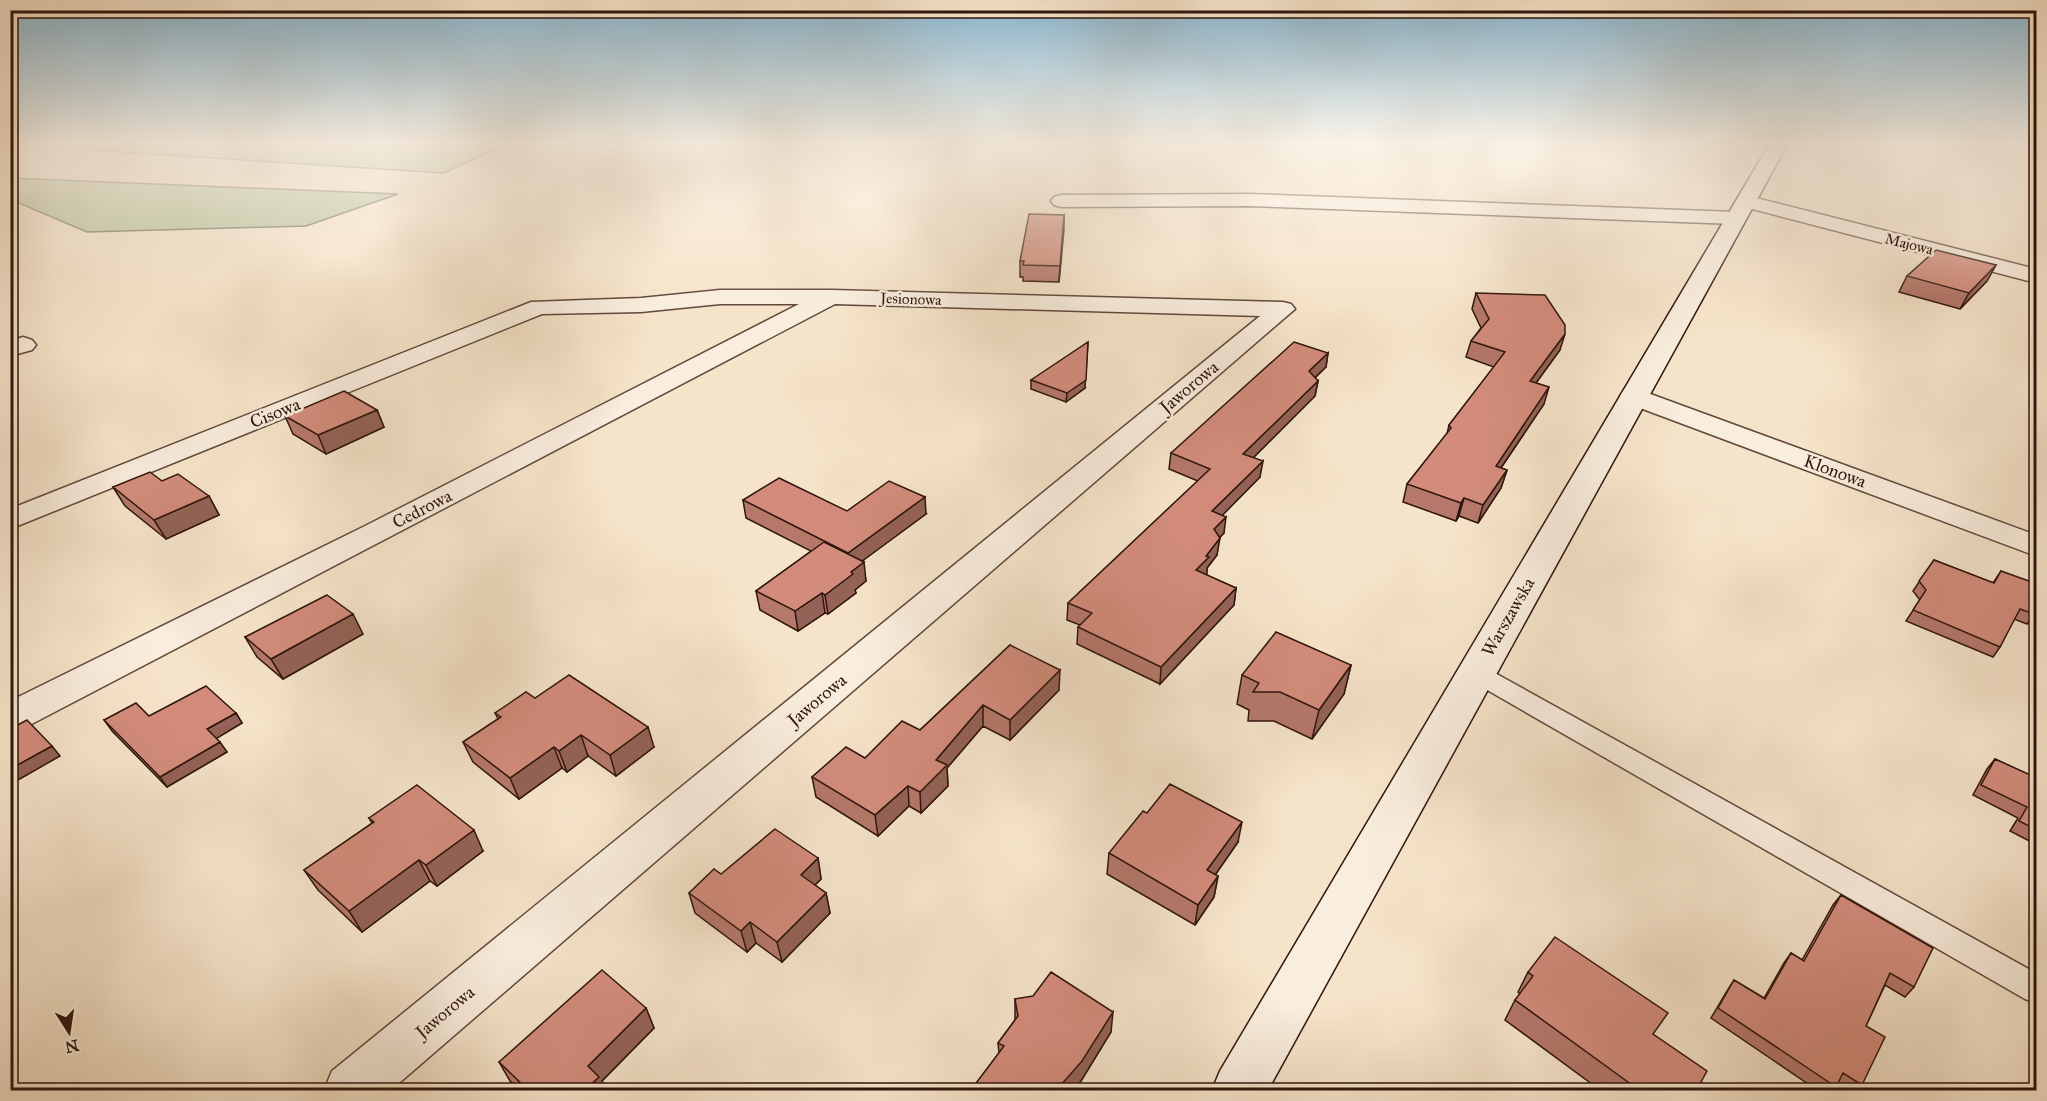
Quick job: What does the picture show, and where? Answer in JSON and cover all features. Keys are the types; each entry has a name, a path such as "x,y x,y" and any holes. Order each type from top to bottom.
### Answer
{"street":[{"name":"Warszawska","path":"1239,1090 1750,196"},
{"name":"Majowa","path":"1061,201 1250,200 1742,210 2037,276"},
{"name":"Jesionowa","path":"539,307 641,305 720,297 832,297 1283,309"},
{"name":"Cedrowa","path":"10,718 376,533 832,297"},
{"name":"Cisowa","path":"10,520 539,307"},
{"name":"Jaworowa","path":"351,1090 1283,309"},
{"name":"Klonowa","path":"1634,396 2037,546"}],"lane":[{"path":"1476,673 2037,989"}],"green space":[{"path":"11,196 391,196 306,226 87,232 19,203 11,205"}],"building":[{"path":"1029,214 1064,215 1060,266 1023,265 1024,261 1020,261"},
{"path":"1936,250 1996,265 1969,293 1907,276"},
{"path":"1476,293 1545,295 1565,325 1565,334 1530,381 1549,387 1496,466 1507,470 1483,505 1464,498 1461,503 1407,484 1451,428 1449,425 1505,352 1471,341 1489,319"},
{"path":"1088,342 1086,380 1067,393 1031,380"},
{"path":"1294,342 1328,353 1309,371 1318,381 1243,454 1263,461 1212,511 1226,517 1214,529 1220,538 1206,556 1209,557 1196,570 1236,588 1161,667 1078,627 1092,613 1068,603 1210,469 1171,453"},
{"path":"344,391 377,410 318,435 285,416"},
{"path":"150,472 162,481 178,474 209,496 154,520 113,487"},
{"path":"779,478 847,511 889,481 925,497 848,553 743,500"},
{"path":"824,542 864,562 851,572 853,574 825,595 822,593 795,611 756,591"},
{"path":"1934,560 1994,583 2001,571 2037,584 2037,610 2034,614 2020,609 2000,647 1913,610 1926,590 1919,581"},
{"path":"327,595 353,614 271,659 245,637"},
{"path":"1276,632 1351,665 1319,710 1280,692 1253,692 1259,683 1242,675"},
{"path":"1010,645 1060,670 1010,720 983,705 936,760 947,765 920,792 908,786 875,815 812,777 846,747 865,758 902,721 920,730"},
{"path":"569,675 648,727 610,755 581,735 559,751 554,747 510,778 463,742 501,717 495,713 526,692 535,698"},
{"path":"206,686 236,713 207,729 220,742 160,777 104,720 136,703 149,716"},
{"path":"27,720 52,746 10,769 10,729"},
{"path":"1995,759 2037,778 2037,830 2019,821 2027,807 1981,785"},
{"path":"1170,784 1242,822 1207,870 1218,876 1198,905 1109,853 1143,811 1147,813"},
{"path":"417,785 474,830 426,865 419,860 349,911 304,870 374,822 369,818"},
{"path":"775,829 818,858 801,875 826,893 777,942 750,922 741,931 689,893 714,869 721,874"},
{"path":"1841,895 1933,948 1914,987 1890,973 1866,1026 1885,1037 1862,1085 1843,1073 1836,1087 1718,1008 1734,980 1765,999 1791,953 1804,961"},
{"path":"1555,937 1668,1013 1653,1034 1707,1071 1701,1082 1713,1090 1639,1090 1515,1000 1533,976 1528,972"},
{"path":"602,970 646,1008 588,1066 599,1077 585,1090 528,1090 499,1062"},
{"path":"1051,972 1113,1012 1082,1061 1060,1086 1058,1084 1053,1090 971,1090 1004,1046 998,1043 1018,1016 1015,999 1033,996"}]}
